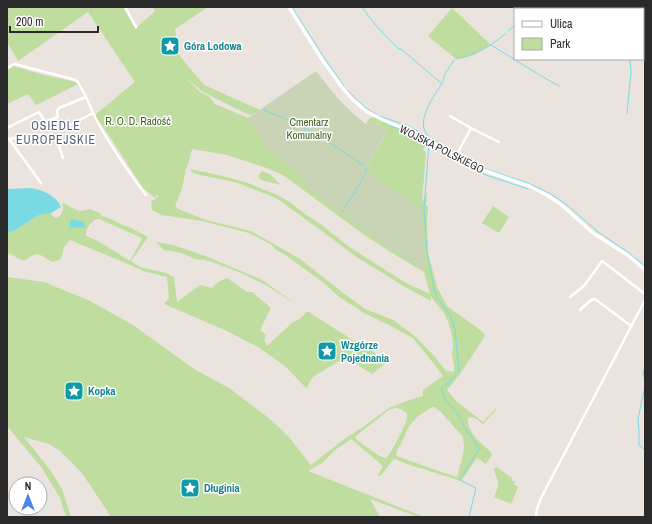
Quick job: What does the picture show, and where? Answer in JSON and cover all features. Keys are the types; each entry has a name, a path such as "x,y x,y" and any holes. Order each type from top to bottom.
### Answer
{"street":[{"path":"125,7 136,27"},
{"name":"WOJSKA POLSKIEGO","path":"289,7 324,62 346,92 368,112 416,133 480,169 527,185 548,196 565,208 592,232 629,256 645,270"},
{"path":"7,68 14,64 76,80 107,139 146,195"},
{"path":"7,128 39,112 44,120 47,121 58,117 57,110 59,108 86,97"},
{"path":"66,127 93,113"},
{"path":"450,116 499,142"},
{"path":"456,156 471,128"},
{"path":"8,138 45,135 57,140 63,158"},
{"path":"8,138 40,183"},
{"path":"570,297 584,286 602,261 645,294"},
{"path":"580,310 591,300 595,299 631,326"},
{"path":"536,517 537,509 542,498 645,300"}],"green space":[{"name":"R. O. D. Radość","path":"7,7 123,7 136,30 138,26 155,11 153,7 208,7 175,29 179,55 204,85 260,110 251,115 245,113 203,92 185,77 200,92 210,97 215,104 248,118 269,150 307,180 305,184 340,212 421,209 366,172 370,161 387,130 368,120 370,118 374,117 411,132 426,141 423,150 426,152 422,202 427,192 426,206 428,206 428,253 437,287 447,306 483,332 485,336 460,374 447,390 455,400 483,422 496,408 496,410 483,424 474,418 468,418 469,428 479,441 491,452 492,455 486,464 477,458 461,481 395,459 379,476 378,475 383,466 351,439 335,450 323,462 308,471 424,517 419,517 370,499 380,517 111,517 84,476 59,450 49,444 24,437 50,470 62,489 71,517 66,517 60,498 48,476 7,426 7,277 44,282 90,301 133,325 194,369 229,388 270,419 288,436 311,465 347,437 389,408 423,396 423,390 443,376 413,338 364,313 338,296 324,283 284,254 276,250 272,245 249,233 202,221 162,215 152,210 151,201 159,196 157,195 155,198 143,188 96,117 96,114 135,82 88,12 18,61 7,42","holes":["192,149 227,155 283,175 363,234 424,272 430,294 408,284 379,266 348,246 288,201 275,194 248,183 190,169 196,174 238,183 276,198 355,256 405,287 431,301 431,296 443,311 449,324 453,345 452,354 454,372 446,371 416,337 393,320 365,309 300,259 251,231 206,220 178,209 175,206 182,189","432,407 441,412 463,437 464,448 457,477 396,456 397,450 409,426 417,417","397,408 403,410 407,415 407,418 397,441 386,458 379,456 355,438 390,409"]},
{"path":"452,8 491,45 473,55 456,59 428,36"},
{"path":"14,66 40,74 80,83 36,105 28,94 7,104 7,71"},
{"name":"Cmentarz Komunalny","path":"316,71 339,99 366,124 368,120 387,130 372,156 366,172 422,209 425,270 384,245 304,184 307,180 269,150 248,118"},
{"path":"262,171 270,174 281,185 261,180 258,176"},
{"path":"62,203 81,211 90,209 101,214 101,218 102,216 106,217 148,237 131,261 140,267 166,273 174,277 177,302 200,285 212,288 218,282 227,278 247,292 252,292 271,308 261,328 261,331 266,335 264,340 267,346 293,322 301,318 307,311 351,339 369,348 386,363 372,374 347,356 313,377 307,389 285,366 258,347 227,331 164,304 169,298 167,277 143,271 70,240 64,247 61,259 57,261 52,262 39,255 22,260 7,253 7,233 15,230 39,215 50,213 55,218 59,217 63,210","holes":["96,219 142,238 130,261 98,241 86,236 87,228 90,224"]},
{"path":"493,206 509,217 499,233 482,223"},
{"path":"156,242 173,245 208,257 262,280 296,304 264,284 239,272 206,260 195,259 181,253 164,250"},
{"path":"497,467 512,477 512,481 515,481 514,484 518,487 511,504 494,497 498,488 498,480 494,469"}],"water":[{"path":"30,188 52,196 61,207 51,213 39,215 15,230 7,233 7,189"},
{"path":"73,219 85,223 84,227 70,227 70,221"}],"waterway":[{"path":"292,7 344,86"},
{"path":"362,7 375,24 399,49 401,49 441,83"},
{"path":"508,31 514,26"},
{"path":"456,59 469,56 482,50 505,34"},
{"path":"491,45 514,59"},
{"path":"454,60 445,74 442,84 430,103 424,117 423,124 424,130 428,136 456,153"},
{"path":"515,60 559,86"},
{"path":"627,113 631,72 630,60"},
{"path":"347,90 366,108 379,116 406,125 427,136"},
{"path":"264,110 324,139"},
{"path":"390,126 408,132"},
{"path":"413,134 426,141"},
{"path":"327,141 363,165"},
{"path":"429,143 424,208 427,252 435,293 450,315 455,329 459,371 455,377 441,389 446,400 457,413 479,449 460,480 476,488 469,517"},
{"path":"429,144 455,159"},
{"path":"467,160 486,169 528,183 551,194 567,205 597,231 645,266"},
{"path":"459,161 486,175 528,189"},
{"path":"365,173 366,167"},
{"path":"356,190 364,176"},
{"path":"345,207 355,192"},
{"path":"341,213 344,210"},
{"path":"645,368 643,372 645,382"},
{"path":"645,386 638,419 639,445 645,450"}],"place":[{"name":"Góra Lodowa","path":"170,46"},
{"name":"Wzgórze Pojednania","path":"327,351"},
{"name":"Kopka","path":"74,391"},
{"name":"Długinia","path":"190,488"}],"district":[{"name":"OSIEDLE EUROPEJSKIE","path":"56,133"}]}
